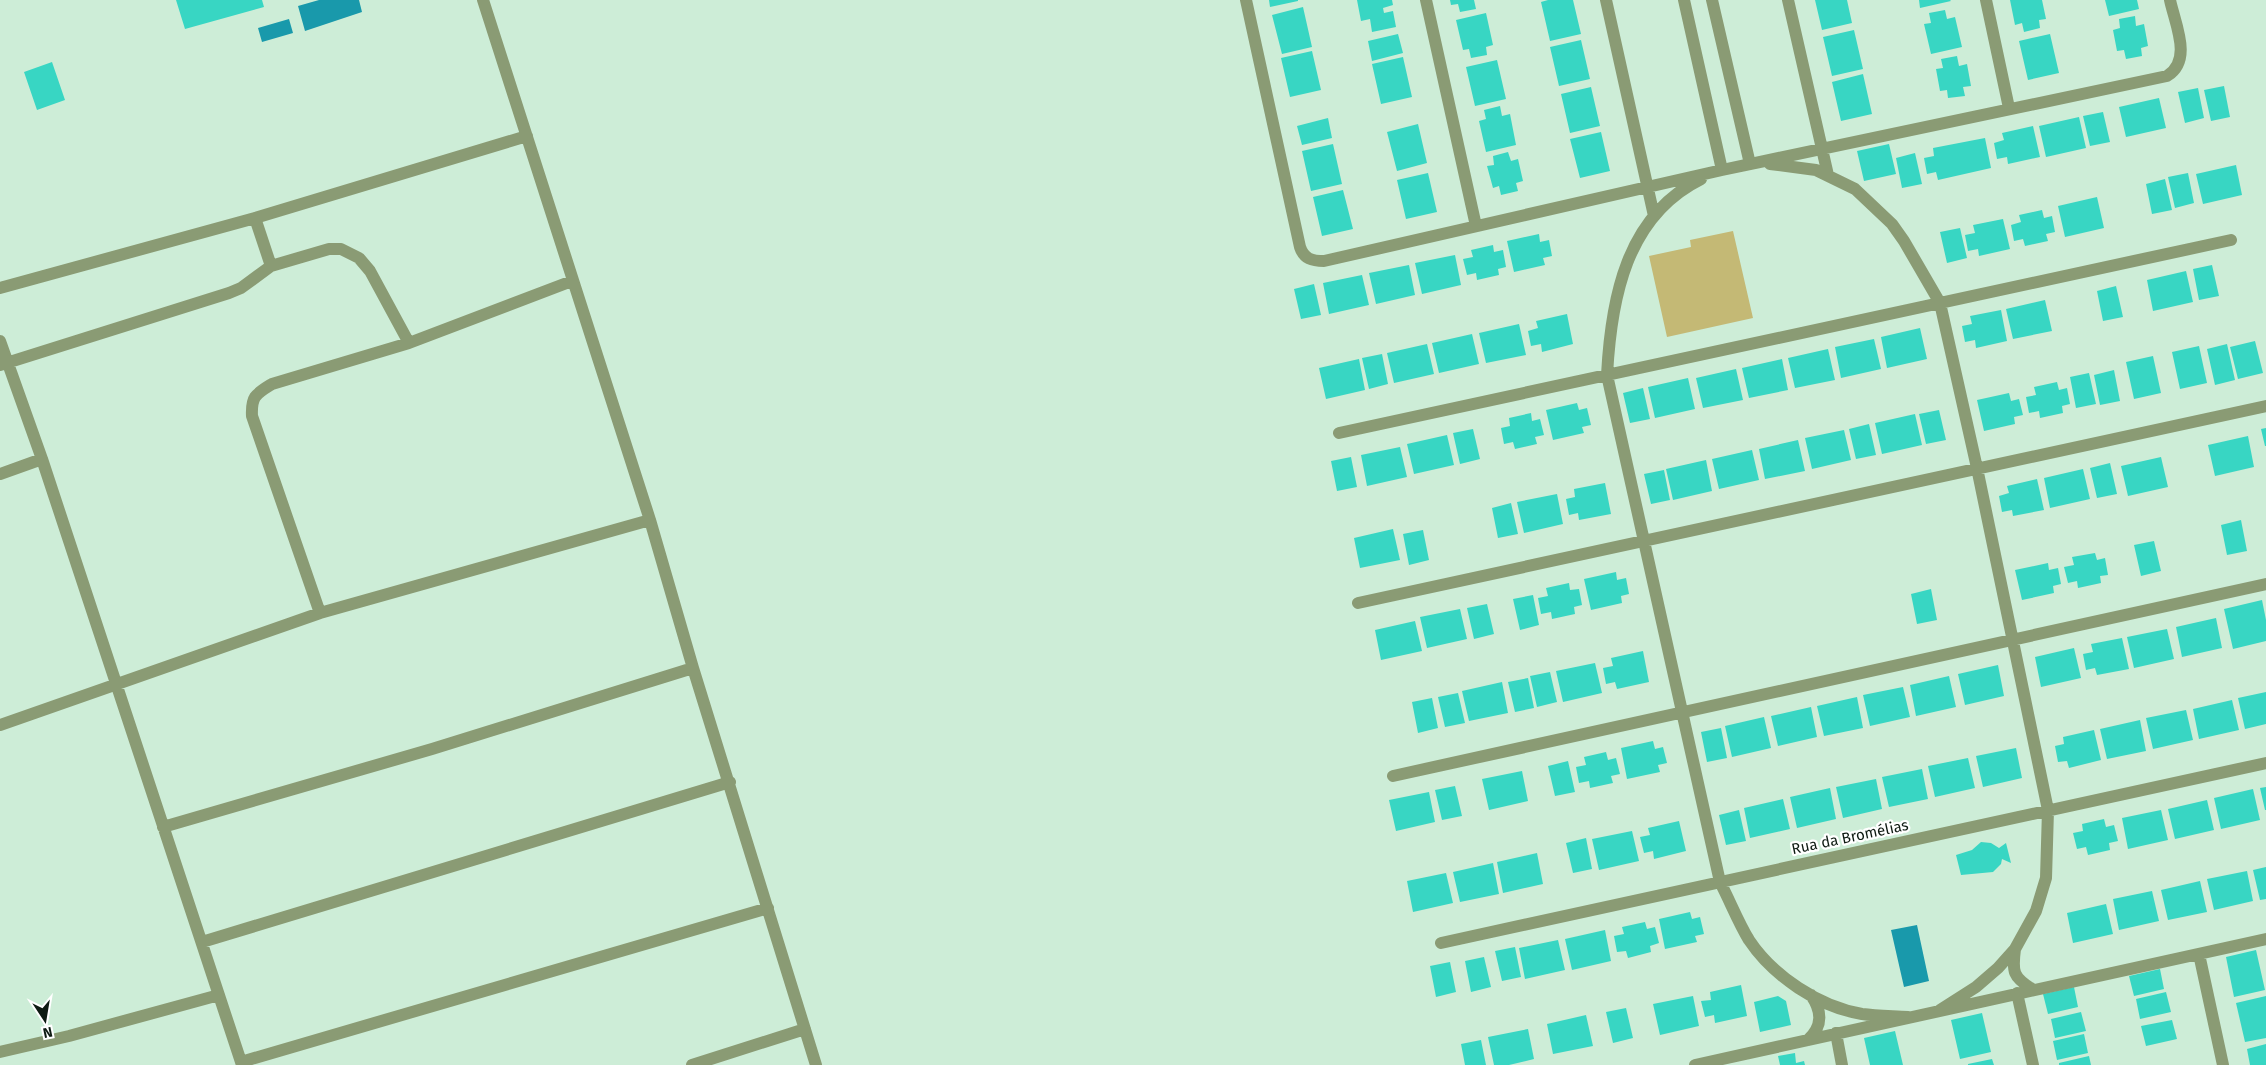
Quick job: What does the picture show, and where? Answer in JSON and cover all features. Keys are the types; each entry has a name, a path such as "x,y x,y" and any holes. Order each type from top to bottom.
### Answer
{"street":[{"path":"483,0 650,520 693,668 730,782 816,1065"},
{"path":"1246,0 1298,242 1304,256 1312,260 1324,261 1722,170 2166,76 2175,70 2182,54 2170,0"},
{"path":"1426,0 1476,226"},
{"path":"1606,0 1654,216"},
{"path":"1684,0 1722,170"},
{"path":"1712,0 1750,164"},
{"path":"1788,0 1828,175"},
{"path":"1986,0 2010,108"},
{"path":"0,288 255,218 527,136"},
{"path":"1750,164 1795,166 1816,170 1855,189 1892,224 1940,303 2014,640 2048,810 2046,878 2036,911 2015,949 1976,988 1940,1010"},
{"path":"1722,170 1681,190 1654,216 1638,237 1619,283 1614,303 1607,375 1684,712 1720,882 1749,939 1760,954 1771,966 1811,995 1829,1004 1861,1014 1908,1018"},
{"path":"255,218 271,266"},
{"path":"1339,433 2231,240"},
{"path":"3,364 229,293 241,288 271,266 328,249 341,249 359,258 370,271 409,343"},
{"path":"320,613 254,422 251,404 255,396 272,384 409,343 572,281"},
{"path":"0,341 3,364 42,459 241,1064 768,908"},
{"path":"1358,603 2266,406"},
{"path":"0,474 42,459"},
{"path":"0,725 116,686 320,613 650,520"},
{"path":"1393,776 2266,584"},
{"path":"163,827 432,749 693,668"},
{"name":"Rua da Bromélias","path":"1441,943 2266,762"},
{"path":"202,942 730,782"},
{"path":"1695,1065 2032,989 2266,939"},
{"path":"2015,949 2012,966 2017,980 2032,989"},
{"path":"2199,954 2223,1065"},
{"path":"2017,993 2033,1065"},
{"path":"0,1052 76,1034 219,995"},
{"path":"1808,1040 1816,1032 1820,1020 1819,1007 1811,995"},
{"path":"692,1065 805,1029"},
{"path":"1836,1034 1842,1065"}],"shaded area":[{"path":"1733,231 1753,318 1667,337 1649,256 1691,247 1690,240"}],"water":[{"path":"319,0 359,0 362,12 305,31 298,6"},
{"path":"289,19 293,33 262,42 258,28"},
{"path":"1917,925 1929,981 1904,987 1891,930"}],"building":[{"path":"176,0 262,0 264,7 185,29"},
{"path":"1269,0 1298,0 1298,1 1270,7"},
{"path":"1357,0 1392,0 1393,5 1383,8 1384,13 1393,11 1396,27 1372,32 1370,19 1361,21"},
{"path":"1450,0 1474,0 1476,9 1460,12 1458,4 1451,5"},
{"path":"1548,0 1573,0 1581,34 1550,41 1541,2"},
{"path":"1815,0 1847,0 1852,23 1822,30"},
{"path":"1919,0 1950,0 1951,1 1920,8"},
{"path":"2010,0 2042,0 2046,19 2039,20 2040,28 2024,32 2022,23 2015,25"},
{"path":"2105,0 2137,0 2139,9 2109,16"},
{"path":"1303,7 1312,47 1282,54 1272,15"},
{"path":"1945,10 1947,19 1955,17 1962,47 1931,54 1924,24 1931,23 1929,13"},
{"path":"1486,13 1493,45 1486,47 1487,55 1471,58 1469,49 1463,50 1456,20"},
{"path":"2135,16 2136,26 2144,24 2148,46 2141,48 2142,56 2126,59 2124,50 2117,51 2113,30 2120,28 2119,19"},
{"path":"1854,30 1863,69 1832,76 1823,37"},
{"path":"1398,34 1403,53 1372,61 1368,41"},
{"path":"2050,34 2059,73 2028,80 2019,41"},
{"path":"1581,40 1590,79 1559,86 1550,47"},
{"path":"1312,51 1321,90 1290,97 1281,58"},
{"path":"1957,56 1959,66 1967,64 1971,86 1963,87 1965,96 1948,98 1947,90 1940,91 1936,69 1943,68 1941,59"},
{"path":"1403,57 1412,97 1381,104 1372,64"},
{"path":"1497,60 1506,99 1475,106 1466,67"},
{"path":"52,62 65,100 37,110 24,72"},
{"path":"1863,74 1872,114 1841,121 1832,82"},
{"path":"2224,86 2230,117 2211,121 2204,90"},
{"path":"1591,87 1600,126 1570,133 1561,94"},
{"path":"2198,88 2204,118 2185,123 2178,92"},
{"path":"2159,98 2166,128 2126,137 2119,107"},
{"path":"1500,106 1502,116 1510,114 1516,145 1486,152 1479,121 1486,119 1484,110"},
{"path":"2103,112 2110,142 2090,146 2083,116"},
{"path":"2079,117 2086,148 2046,157 2039,126"},
{"path":"1328,118 1332,138 1302,145 1297,126"},
{"path":"1418,124 1427,163 1397,171 1387,132"},
{"path":"2033,126 2040,157 2008,164 2007,157 1997,159 1994,143 2004,140 2002,133"},
{"path":"1601,132 1610,171 1580,178 1570,139"},
{"path":"1985,138 1991,168 1938,180 1936,172 1927,174 1924,158 1934,156 1933,148"},
{"path":"1333,144 1342,184 1311,191 1302,151"},
{"path":"1889,144 1896,174 1864,181 1857,151"},
{"path":"1508,152 1511,161 1518,159 1523,181 1516,183 1518,191 1501,195 1499,186 1493,188 1487,166 1494,165 1493,156"},
{"path":"1915,153 1922,184 1902,188 1896,158"},
{"path":"2236,165 2242,195 2203,204 2196,174"},
{"path":"1428,173 1437,212 1406,219 1397,180"},
{"path":"2188,173 2194,203 2175,208 2168,177"},
{"path":"2165,179 2172,210 2152,214 2146,184"},
{"path":"1343,190 1353,229 1322,236 1313,197"},
{"path":"2097,197 2104,228 2065,237 2058,206"},
{"path":"2042,210 2044,218 2052,216 2055,232 2046,234 2048,241 2025,246 2023,239 2014,241 2011,225 2021,222 2019,215"},
{"path":"2003,219 2010,249 1979,256 1978,249 1968,251 1965,235 1975,233 1973,225"},
{"path":"1960,228 1967,258 1947,263 1940,232"},
{"path":"1539,234 1540,242 1549,240 1552,256 1543,258 1545,265 1514,272 1507,241"},
{"path":"1493,245 1494,252 1503,250 1506,267 1498,269 1499,275 1477,280 1476,273 1467,275 1463,259 1473,257 1471,250"},
{"path":"1455,255 1461,285 1422,294 1415,263"},
{"path":"1409,265 1415,295 1376,304 1369,273"},
{"path":"2212,265 2219,296 2199,300 2193,269"},
{"path":"2186,271 2193,302 2153,311 2147,280"},
{"path":"1362,275 1369,305 1329,314 1323,283"},
{"path":"1314,284 1321,315 1301,319 1294,289"},
{"path":"2116,286 2123,317 2103,321 2097,291"},
{"path":"2045,300 2052,331 2013,339 2006,309"},
{"path":"2001,310 2007,341 1976,348 1975,340 1965,342 1962,326 1972,324 1970,316"},
{"path":"1567,314 1573,344 1542,352 1541,344 1531,346 1528,331 1538,328 1536,321"},
{"path":"1519,324 1526,355 1486,363 1479,333"},
{"path":"1920,328 1927,359 1887,368 1881,337"},
{"path":"1472,334 1479,364 1439,373 1432,343"},
{"path":"1874,339 1881,369 1841,378 1835,347"},
{"path":"2255,341 2263,373 2238,379 2230,347"},
{"path":"1427,344 1434,374 1394,383 1387,353"},
{"path":"2227,344 2235,380 2215,385 2207,349"},
{"path":"2199,346 2207,383 2180,389 2172,352"},
{"path":"1828,349 1835,380 1795,388 1788,358"},
{"path":"1382,354 1388,384 1369,389 1362,358"},
{"path":"2153,356 2161,393 2134,399 2126,362"},
{"path":"1359,359 1365,390 1326,399 1319,368"},
{"path":"1782,359 1788,390 1749,398 1742,368"},
{"path":"1736,369 1743,400 1703,408 1696,378"},
{"path":"2114,370 2120,401 2100,405 2094,375"},
{"path":"2089,373 2096,404 2076,408 2070,377"},
{"path":"1688,378 1695,409 1655,418 1648,387"},
{"path":"2057,382 2059,390 2067,388 2070,404 2062,406 2063,413 2040,418 2039,411 2029,413 2026,397 2036,395 2034,387"},
{"path":"1643,388 1650,419 1630,423 1623,393"},
{"path":"2009,393 2011,401 2019,399 2023,415 2014,417 2015,424 1984,431 1977,400"},
{"path":"1577,403 1579,410 1587,408 1591,425 1582,427 1584,433 1553,440 1546,410"},
{"path":"1939,410 1946,440 1926,444 1919,414"},
{"path":"1531,413 1532,421 1540,419 1544,435 1535,437 1537,444 1515,449 1513,442 1504,444 1501,428 1510,426 1509,418"},
{"path":"1915,414 1922,445 1882,454 1875,423"},
{"path":"1869,424 1876,455 1856,459 1849,429"},
{"path":"2266,428 2266,446 2265,446 2261,429"},
{"path":"1473,429 1480,459 1460,464 1453,433"},
{"path":"1844,430 1851,460 1812,469 1805,438"},
{"path":"1447,435 1454,465 1414,474 1407,444"},
{"path":"2248,436 2254,467 2215,476 2208,445"},
{"path":"1798,440 1805,471 1765,479 1759,449"},
{"path":"1400,447 1407,477 1367,486 1361,455"},
{"path":"1752,450 1759,480 1719,489 1712,459"},
{"path":"1351,457 1357,487 1337,491 1331,461"},
{"path":"2161,457 2168,487 2128,496 2121,466"},
{"path":"1706,460 1712,491 1673,500 1666,469"},
{"path":"2110,463 2117,494 2097,498 2090,468"},
{"path":"2083,469 2090,499 2050,508 2044,478"},
{"path":"1664,470 1670,500 1651,504 1644,474"},
{"path":"2037,479 2044,510 2013,516 2012,510 2002,512 1999,496 2009,493 2007,486"},
{"path":"1605,483 1611,514 1579,520 1578,513 1569,515 1566,499 1575,497 1574,489"},
{"path":"1557,494 1563,524 1524,533 1517,502"},
{"path":"1511,503 1518,534 1498,538 1492,508"},
{"path":"2241,520 2247,551 2227,555 2221,525"},
{"path":"1393,529 1400,560 1360,568 1354,538"},
{"path":"1423,530 1429,560 1409,565 1403,534"},
{"path":"2154,541 2161,571 2141,576 2134,545"},
{"path":"2095,553 2097,560 2105,558 2108,575 2100,576 2101,583 2078,588 2077,581 2068,583 2064,567 2074,565 2072,557"},
{"path":"2048,563 2049,570 2058,568 2061,584 2053,586 2054,593 2022,600 2015,570"},
{"path":"1616,572 1617,580 1626,578 1629,594 1621,596 1622,603 1591,610 1584,579"},
{"path":"1569,583 1570,590 1579,589 1582,605 1574,607 1575,614 1552,619 1551,612 1541,614 1538,598 1548,596 1546,588"},
{"path":"1931,589 1937,620 1917,624 1911,594"},
{"path":"1533,595 1539,625 1520,630 1513,599"},
{"path":"2262,600 2266,620 2266,641 2233,649 2224,609"},
{"path":"1487,604 1494,634 1474,639 1467,608"},
{"path":"1460,609 1467,639 1427,648 1420,617"},
{"path":"2216,618 2222,648 2182,657 2176,627"},
{"path":"1415,621 1422,651 1381,660 1375,630"},
{"path":"2167,629 2174,659 2134,668 2127,637"},
{"path":"2122,638 2129,669 2097,675 2095,668 2086,670 2083,654 2093,652 2091,644"},
{"path":"2074,648 2081,678 2041,687 2035,657"},
{"path":"1643,651 1649,682 1617,689 1615,682 1606,684 1603,668 1613,666 1611,658"},
{"path":"1595,663 1602,693 1563,702 1556,671"},
{"path":"1998,665 2004,696 1965,705 1958,674"},
{"path":"1550,672 1557,702 1537,707 1530,676"},
{"path":"1949,676 1956,707 1916,716 1910,685"},
{"path":"1528,678 1534,708 1515,712 1508,682"},
{"path":"1502,682 1508,713 1469,721 1462,691"},
{"path":"1903,687 1910,717 1870,726 1863,695"},
{"path":"2266,692 2266,724 2245,729 2238,698"},
{"path":"1458,693 1465,723 1445,727 1438,697"},
{"path":"1857,697 1863,728 1824,736 1817,706"},
{"path":"1432,698 1438,728 1418,733 1412,702"},
{"path":"2232,700 2239,730 2199,739 2193,709"},
{"path":"1811,707 1817,737 1778,746 1771,716"},
{"path":"2186,710 2193,740 2153,749 2146,718"},
{"path":"1764,717 1771,748 1732,757 1725,726"},
{"path":"2140,720 2146,751 2107,759 2100,729"},
{"path":"1721,728 1727,758 1707,762 1701,732"},
{"path":"2094,730 2101,760 2069,768 2067,761 2058,762 2055,746 2064,744 2063,737"},
{"path":"1653,741 1655,749 1663,747 1667,763 1658,765 1660,772 1627,779 1621,748"},
{"path":"2016,748 2022,778 1983,787 1976,756"},
{"path":"1606,752 1608,760 1616,758 1620,774 1611,776 1613,783 1590,788 1589,781 1579,783 1576,767 1586,765 1584,757"},
{"path":"1968,758 1975,788 1935,797 1928,766"},
{"path":"1568,761 1575,792 1555,796 1548,766"},
{"path":"1922,769 1928,799 1889,807 1882,777"},
{"path":"1522,771 1528,801 1489,810 1482,779"},
{"path":"1876,779 1882,809 1843,818 1836,787"},
{"path":"1455,786 1462,816 1442,820 1435,790"},
{"path":"2266,787 2266,810 2265,810 2260,788"},
{"path":"1830,788 1836,819 1797,828 1790,797"},
{"path":"2253,789 2260,820 2221,829 2214,798"},
{"path":"1429,792 1435,822 1396,831 1389,800"},
{"path":"1783,799 1790,829 1750,838 1744,808"},
{"path":"2207,800 2214,830 2175,839 2168,809"},
{"path":"1739,810 1746,841 1726,845 1719,815"},
{"path":"2161,810 2168,840 2128,849 2122,818"},
{"path":"2104,819 2106,827 2114,825 2118,841 2109,843 2110,850 2088,855 2086,847 2077,849 2073,833 2083,831 2082,824"},
{"path":"1679,821 1686,851 1654,859 1653,851 1644,853 1640,837 1650,835 1648,828"},
{"path":"1632,831 1639,861 1599,870 1592,839"},
{"path":"1586,838 1592,869 1573,873 1566,843"},
{"path":"1981,842 1991,843 1999,848 2006,843 2011,863 2002,859 2001,864 1993,872 1961,875 1956,855 1972,850"},
{"path":"1537,853 1543,884 1503,893 1497,862"},
{"path":"1493,863 1499,894 1460,902 1453,872"},
{"path":"2266,867 2266,899 2260,900 2253,870"},
{"path":"2247,871 2253,901 2214,910 2207,879"},
{"path":"1446,873 1453,903 1413,912 1407,881"},
{"path":"2200,881 2207,912 2168,920 2161,890"},
{"path":"2152,891 2159,921 2119,930 2113,899"},
{"path":"2106,904 2113,934 2073,943 2067,913"},
{"path":"1690,912 1692,919 1700,917 1704,934 1695,936 1697,942 1665,949 1659,919"},
{"path":"1645,922 1647,929 1655,927 1659,943 1650,946 1651,952 1628,958 1626,951 1617,952 1614,936 1624,934 1622,927"},
{"path":"1605,930 1611,961 1572,970 1565,939"},
{"path":"1558,940 1565,970 1525,979 1519,948"},
{"path":"1515,947 1521,977 1502,981 1495,951"},
{"path":"2256,950 2265,990 2234,997 2226,957"},
{"path":"1484,957 1491,987 1471,992 1465,961"},
{"path":"1450,962 1456,992 1436,997 1430,966"},
{"path":"2160,969 2164,989 2134,996 2129,976"},
{"path":"1741,985 1747,1016 1715,1023 1714,1015 1705,1017 1701,1001 1711,1000 1710,992"},
{"path":"2074,987 2078,1007 2048,1014 2043,994"},
{"path":"2166,992 2171,1012 2140,1019 2136,999"},
{"path":"1693,996 1699,1026 1660,1035 1653,1004"},
{"path":"1778,996 1786,1001 1791,1025 1760,1032 1754,1002"},
{"path":"2266,996 2266,1038 2245,1042 2236,1003"},
{"path":"1626,1008 1633,1038 1613,1043 1606,1012"},
{"path":"2081,1012 2086,1031 2055,1038 2051,1019"},
{"path":"1982,1013 1991,1052 1960,1059 1951,1020"},
{"path":"1586,1015 1593,1046 1553,1054 1547,1024"},
{"path":"2172,1020 2177,1039 2146,1046 2141,1026"},
{"path":"1528,1029 1534,1059 1509,1065 1494,1065 1488,1037"},
{"path":"1895,1031 1903,1065 1870,1065 1864,1038"},
{"path":"2084,1034 2088,1053 2057,1060 2053,1041"},
{"path":"1481,1040 1486,1065 1465,1065 1461,1044"},
{"path":"2266,1044 2266,1065 2250,1065 2247,1049"},
{"path":"1795,1053 1796,1063 1804,1061 1805,1065 1780,1065 1778,1056"},
{"path":"2089,1056 2091,1065 2059,1065 2059,1063"},
{"path":"1992,1059 1994,1065 1968,1065 1968,1064"}]}
